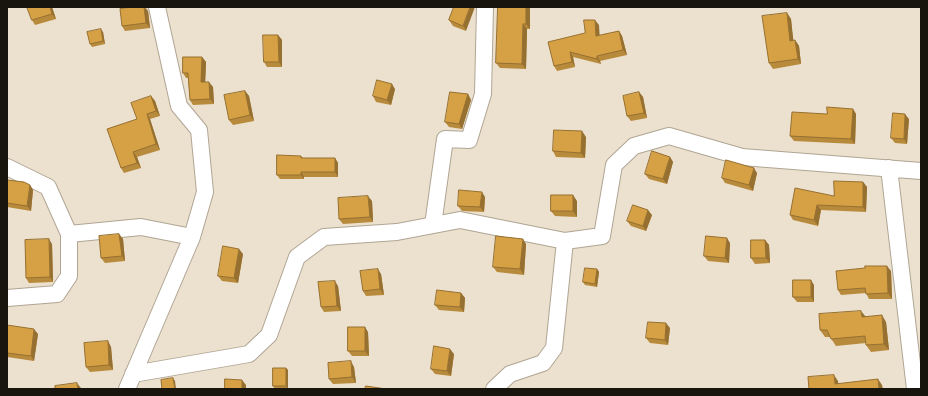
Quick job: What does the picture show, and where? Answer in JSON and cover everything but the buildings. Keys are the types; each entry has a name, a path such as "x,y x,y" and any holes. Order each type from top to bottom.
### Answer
{"street":[{"path":"127,389 192,237 205,192 199,130 178,106 157,7"},
{"path":"433,225 445,139 469,140 483,94 485,7"},
{"path":"134,374 249,354 269,335 297,257 324,237 397,232 460,220 565,240 602,236 614,165 634,146 669,136 742,157 921,171"},
{"path":"7,167 48,187 69,234 69,276 57,294 7,298"},
{"path":"888,168 915,389"},
{"path":"69,234 141,227 192,237"},
{"path":"494,389 510,374 543,363 554,348 565,240"}]}
